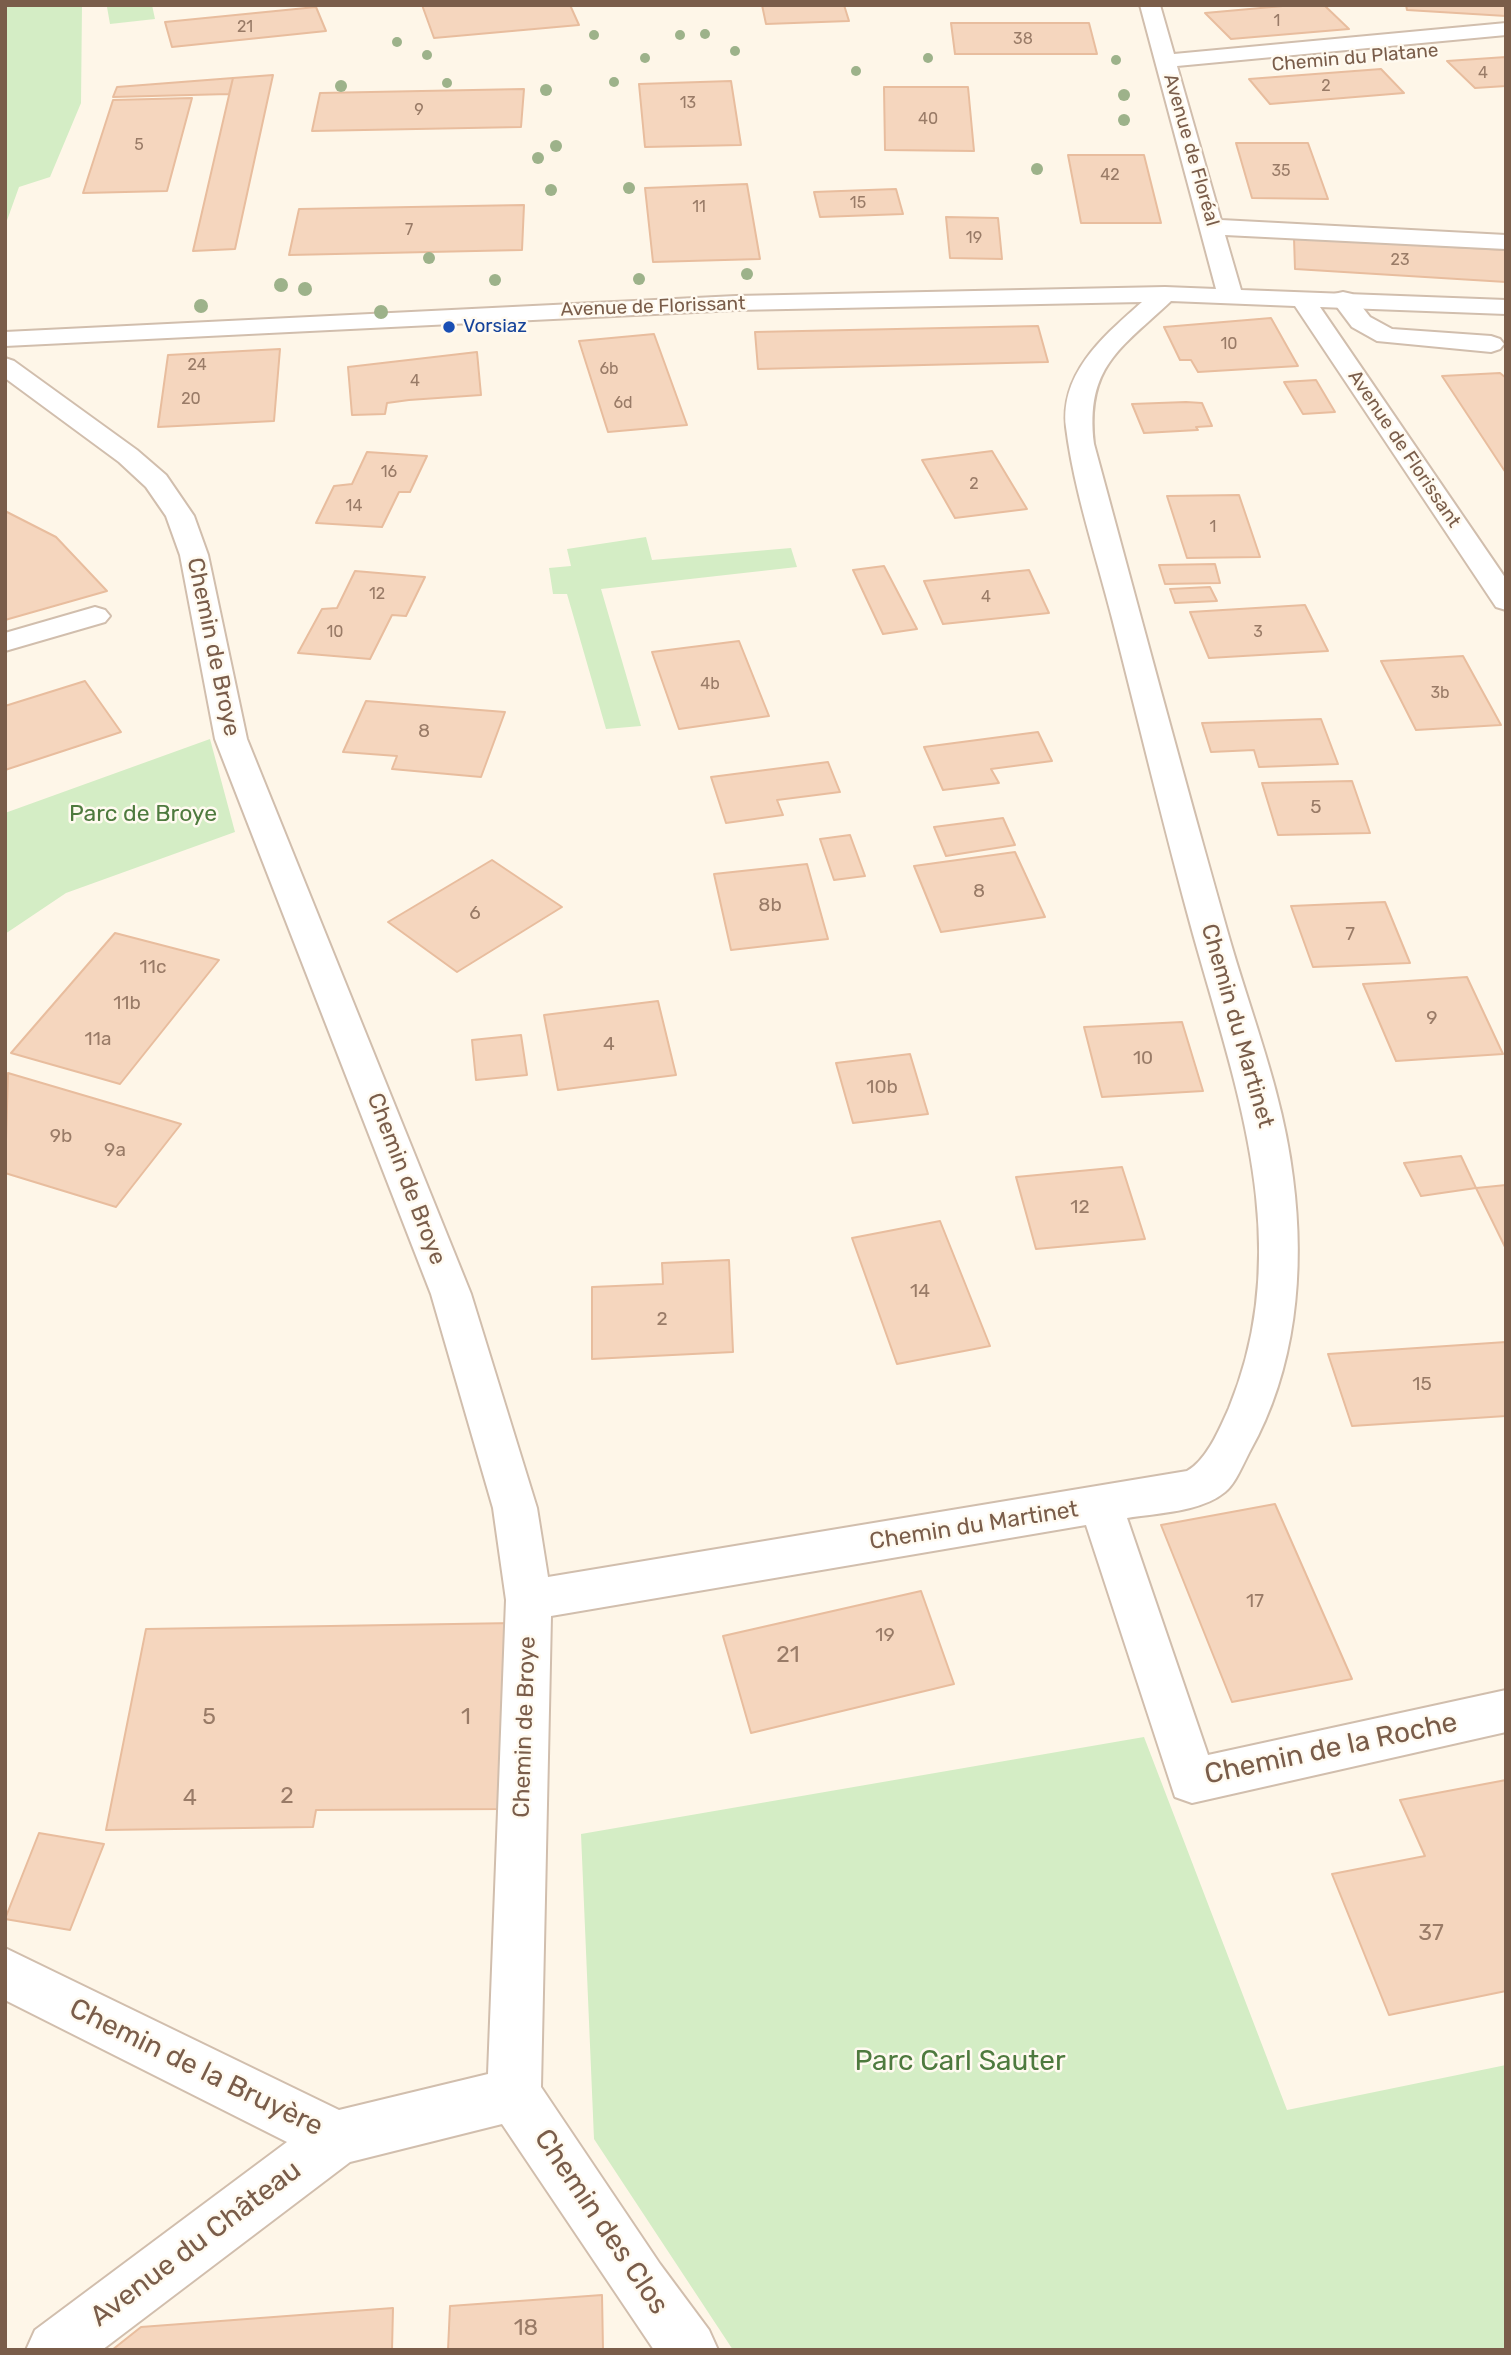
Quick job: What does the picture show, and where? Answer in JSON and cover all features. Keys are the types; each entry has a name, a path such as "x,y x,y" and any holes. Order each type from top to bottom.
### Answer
{"street":[{"name":"Avenue de Floréal","path":"1150,5 1230,294"},
{"name":"Chemin du Platane","path":"1166,61 1506,29"},
{"name":"Chemin du Platane","path":"1207,58 1230,69 1506,46"},
{"path":"1213,227 1506,242"},
{"name":"Avenue de Florissant","path":"5,340 723,303 1166,293 1506,307"},
{"name":"Chemin du Martinet","path":"529,1600 1184,1492 1210,1479 1235,1441 1261,1375 1275,1301 1278,1248 1275,1180 1264,1108 1224,982 1081,443 1077,409 1084,381 1102,354 1166,293"},
{"name":"Avenue de Florissant","path":"1301,297 1506,601"},
{"path":"1343,299 1361,322 1386,336 1491,344"},
{"name":"Chemin de Broye","path":"5,366 128,456 156,481 180,516 194,555 231,738 451,1294 515,1507 529,1600 514,2094"},
{"path":"5,642 94,616"},
{"name":"Chemin de la Roche","path":"1101,1505 1192,1781 1506,1711"},
{"name":"Chemin de la Bruyère","path":"5,1973 337,2138 514,2094"},
{"name":"Chemin des Clos","path":"514,2094 640,2284 689,2350"},
{"name":"Avenue du Château","path":"55,2350 337,2138"}],"green space":[{"path":"5,5 82,5 81,103 50,177 19,187 5,226"},
{"path":"152,5 155,19 110,24 107,7"},
{"path":"646,537 652,560 791,548 797,567 601,589 641,726 606,729 567,594 553,594 549,568 571,566 567,549"},
{"name":"Parc de Broye","path":"210,739 235,832 66,893 5,934 5,813"},
{"name":"Parc Carl Sauter","path":"1144,1737 1287,2110 1506,2065 1506,2350 733,2350 594,2139 581,1834"}],"building":[{"path":"422,5 570,5 579,25 434,38"},
{"path":"762,5 844,5 849,21 766,24"},
{"path":"1324,5 1349,29 1231,39 1205,13"},
{"path":"1406,5 1506,5 1506,16 1407,10"},
{"path":"316,7 326,31 172,47 165,22"},
{"path":"951,23 1089,23 1097,54 955,54"},
{"path":"1506,57 1506,86 1475,88 1447,61"},
{"path":"1381,69 1404,93 1270,104 1249,79"},
{"path":"273,75 235,249 193,251 233,78"},
{"path":"233,78 229,94 113,97 117,87"},
{"path":"731,81 741,145 645,147 639,84"},
{"path":"884,87 968,87 974,151 885,150"},
{"path":"524,89 521,127 312,131 320,93"},
{"path":"192,98 167,191 83,193 113,100"},
{"path":"1236,143 1308,143 1328,199 1252,198"},
{"path":"1068,155 1144,155 1161,223 1081,223"},
{"path":"747,184 760,259 653,262 645,188"},
{"path":"896,189 903,214 820,217 814,192"},
{"path":"524,205 522,250 289,255 299,209"},
{"path":"946,217 998,218 1002,259 950,258"},
{"path":"1294,238 1506,250 1506,282 1295,269"},
{"path":"1271,318 1298,366 1198,372 1191,360 1180,360 1164,327"},
{"path":"1038,326 1048,362 758,369 755,332"},
{"path":"654,334 687,425 608,432 579,341"},
{"path":"280,349 274,421 158,427 168,355"},
{"path":"477,352 481,395 387,403 385,414 352,415 348,367"},
{"path":"1500,373 1506,378 1506,473 1442,376"},
{"path":"1316,380 1335,412 1303,414 1284,382"},
{"path":"1202,403 1212,426 1196,427 1198,430 1144,433 1132,404"},
{"path":"992,451 1027,509 955,518 922,460"},
{"path":"367,452 427,456 410,492 399,492 382,527 316,523 334,486 352,484"},
{"path":"1239,495 1260,557 1187,558 1167,496"},
{"path":"5,511 56,537 107,591 5,620"},
{"path":"1215,564 1220,583 1165,584 1159,565"},
{"path":"884,566 917,629 883,634 853,570"},
{"path":"1029,570 1049,613 943,624 924,581"},
{"path":"355,571 425,577 406,616 392,615 370,659 298,653 322,609 337,608"},
{"path":"1210,587 1217,601 1175,603 1170,589"},
{"path":"1305,605 1328,651 1209,658 1190,612"},
{"path":"739,641 769,716 679,729 652,652"},
{"path":"1463,656 1501,725 1416,730 1381,661"},
{"path":"85,681 121,732 5,770 5,706"},
{"path":"366,701 505,712 481,777 392,769 397,756 343,752"},
{"path":"1321,719 1338,764 1259,767 1254,750 1211,752 1202,723"},
{"path":"1038,732 1052,761 991,769 999,783 943,790 924,747"},
{"path":"828,762 840,792 777,800 783,815 726,823 711,777"},
{"path":"1352,781 1370,833 1278,835 1262,783"},
{"path":"1003,818 1015,845 946,856 934,827"},
{"path":"850,835 865,876 834,880 820,839"},
{"path":"1015,852 1045,917 941,932 914,866"},
{"path":"492,860 562,907 457,972 388,922"},
{"path":"807,864 828,939 731,950 714,874"},
{"path":"1385,902 1410,963 1313,967 1291,906"},
{"path":"115,933 219,960 120,1084 11,1053"},
{"path":"1467,977 1503,1054 1396,1061 1363,984"},
{"path":"658,1001 676,1075 558,1090 544,1015"},
{"path":"1182,1022 1203,1091 1102,1097 1084,1027"},
{"path":"521,1035 527,1075 476,1080 472,1040"},
{"path":"910,1054 928,1114 853,1123 836,1063"},
{"path":"8,1073 181,1124 116,1207 5,1173"},
{"path":"1461,1156 1476,1188 1421,1196 1404,1163"},
{"path":"1122,1167 1145,1239 1036,1249 1016,1177"},
{"path":"1506,1185 1506,1249 1476,1188"},
{"path":"940,1221 990,1346 897,1364 852,1238"},
{"path":"729,1260 733,1352 592,1359 592,1287 663,1284 662,1263"},
{"path":"1506,1342 1506,1416 1352,1426 1328,1354"},
{"path":"1275,1504 1352,1679 1232,1702 1161,1525"},
{"path":"921,1591 954,1684 751,1733 723,1636"},
{"path":"515,1623 504,1809 316,1810 313,1827 106,1830 146,1629"},
{"path":"1506,1780 1506,1991 1389,2015 1332,1874 1425,1856 1400,1800"},
{"path":"39,1833 104,1844 70,1930 5,1919"},
{"path":"602,2295 603,2350 448,2350 450,2306"},
{"path":"393,2308 392,2350 112,2350 141,2327"}],"place":[{"name":"Vorsiaz","path":"449,327"}]}
